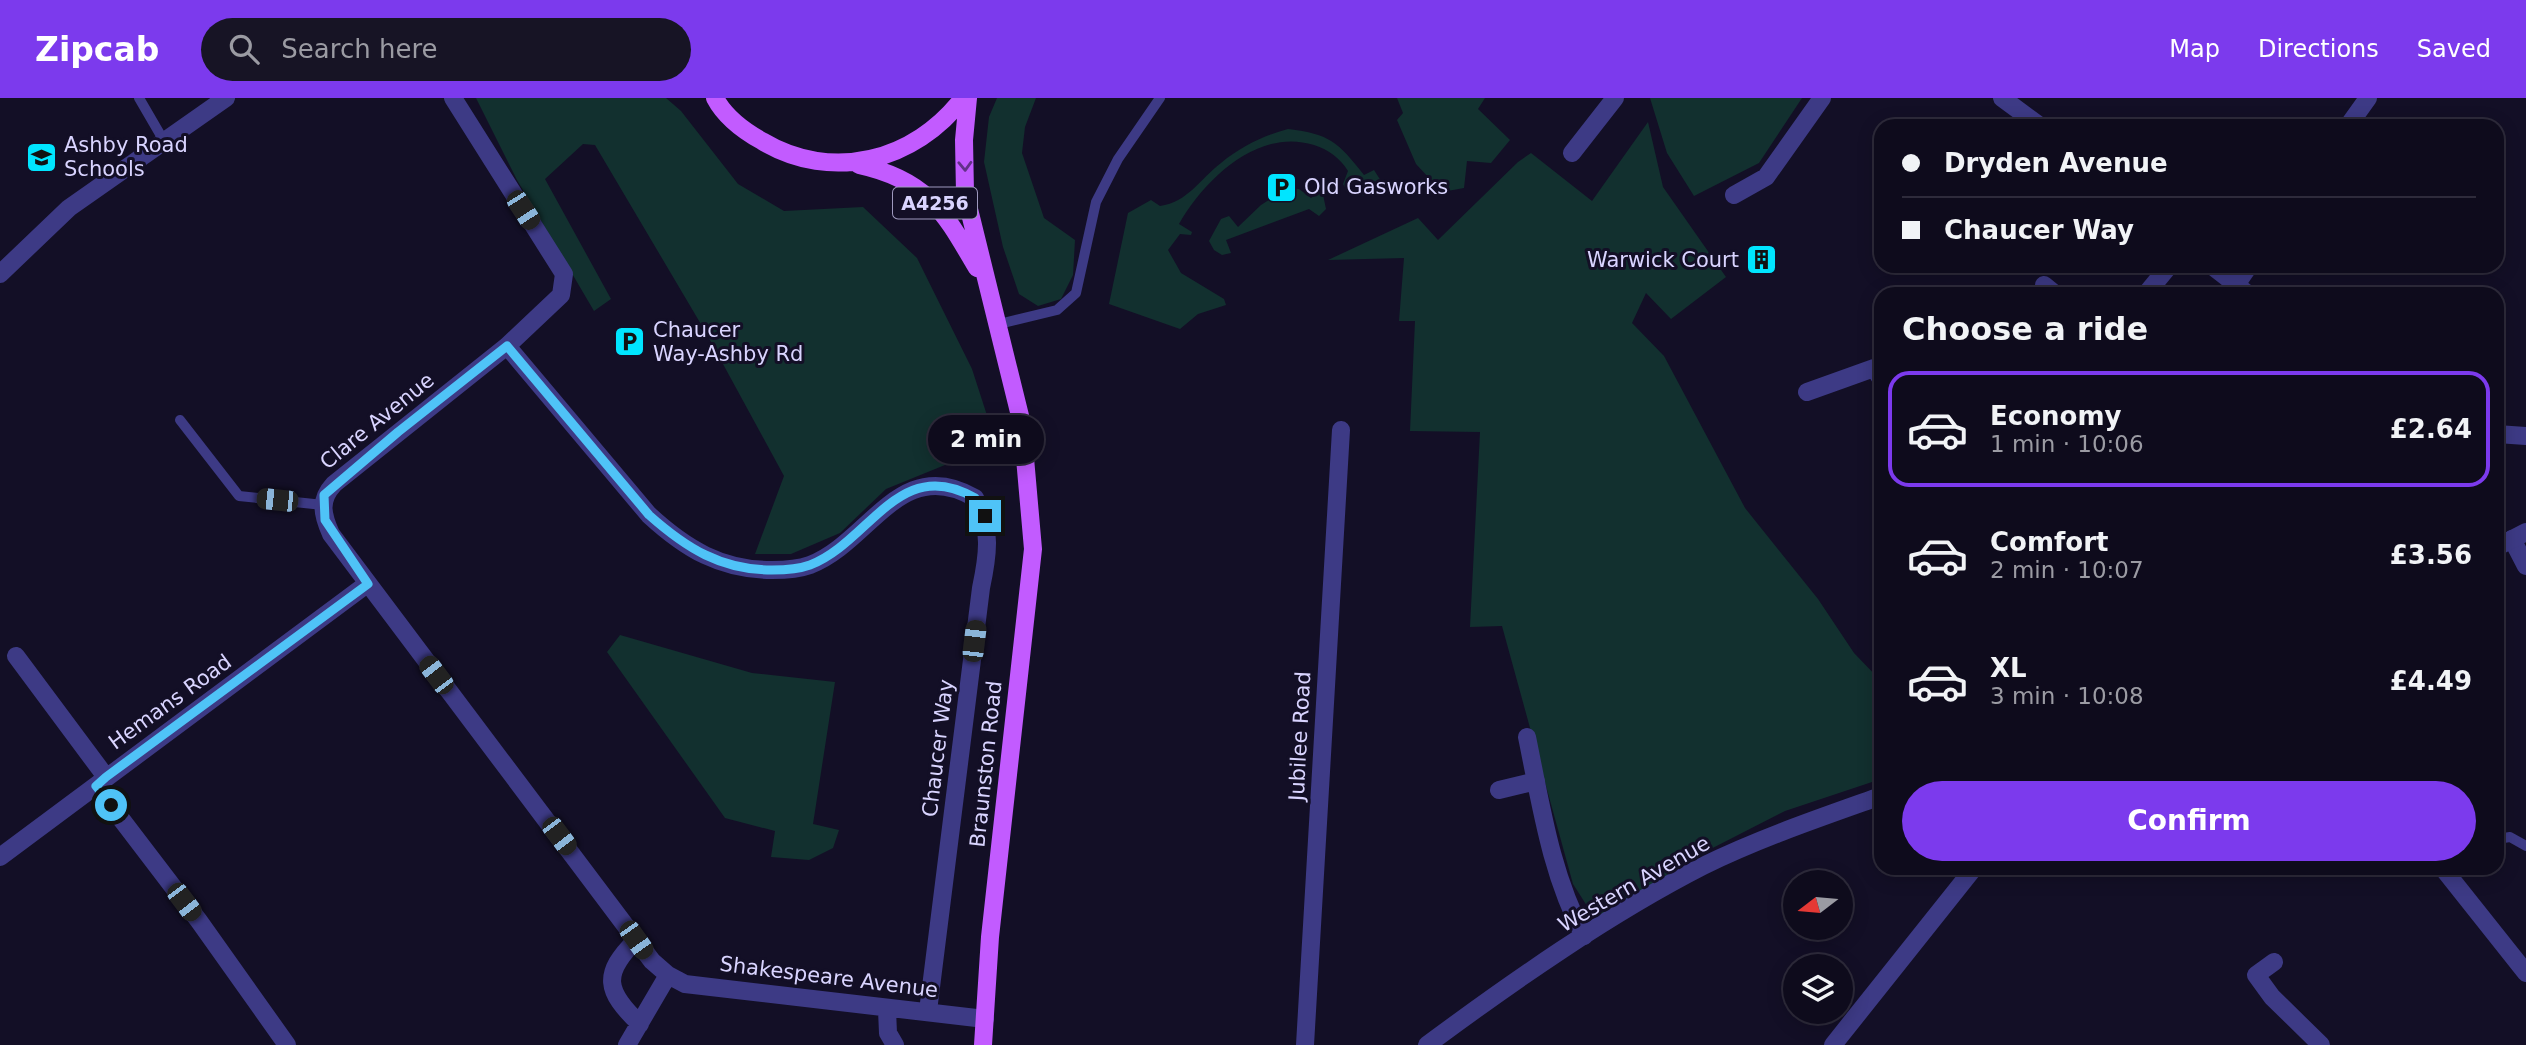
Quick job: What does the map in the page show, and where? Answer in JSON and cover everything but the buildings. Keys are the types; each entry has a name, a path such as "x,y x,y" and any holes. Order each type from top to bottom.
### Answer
{"main road":[{"path":"715,100 744,130 779,152 818,162 851,163 888,156 919,141 948,117 965,98"},
{"name":"Braunston Road","path":"965,98 965,193 1022,424 1033,549 990,937 983,1045"},
{"name":"Braunston Road","path":"851,163 883,170 911,184 943,209 986,284"}],"street":[{"path":"0,274 69,208 226,98"},
{"name":"Clare Avenue","path":"323,505 324,495 334,484 507,346 557,302 561,295 564,274 453,98"},
{"path":"1572,153 1615,98"},
{"path":"1734,195 1766,177 1822,98"},
{"path":"2002,98 2030,119"},
{"path":"2353,119 2368,98"},
{"path":"2152,287 2163,273"},
{"path":"2222,273 2239,287"},
{"name":"Chaucer Way","path":"507,346 649,515 684,544 723,565 750,570 809,565 913,489 937,484 975,498 985,516 989,548 981,588 928,1012"},
{"path":"1807,392 1874,368"},
{"name":"Jubilee Road","path":"1305,1045 1341,430"},
{"path":"2504,434 2526,436"},
{"path":"323,505 331,534 652,961 668,975 627,1045"},
{"path":"2512,539 2526,566"},
{"name":"Hemans Road","path":"0,857 368,584"},
{"path":"16,656 287,1045"},
{"path":"1527,737 1566,902 1584,936"},
{"path":"1499,790 1536,780"},
{"name":"Western Avenue","path":"1427,1045 1490,998 1584,936 1703,866 1815,819 1874,798"},
{"path":"1833,1045 1968,875"},
{"path":"2454,875 2526,973"},
{"path":"636,940 620,956 611,972 613,993 640,1024"},
{"path":"2274,962 2256,975 2272,997 2321,1045"},
{"name":"Shakespeare Avenue","path":"668,975 685,984 887,1010 985,1019"},
{"path":"887,1010 888,1033 895,1045"}],"lane":[{"path":"139,98 164,141"},
{"path":"999,324 1057,310 1076,293 1097,202 1118,159 1160,98"},
{"path":"180,420 239,496 323,505"},
{"path":"2504,837 2510,836 2526,846"}],"green space":[{"path":"476,98 666,98 681,111 738,184 784,211 863,207 917,258 972,369 994,437 945,465 886,489 840,533 791,554 755,554 784,476 705,331 595,145 583,144 545,179 611,299 594,311 517,180"},
{"path":"997,98 1036,98 1025,127 1022,153 1044,218 1075,240 1073,275 1061,299 1038,306 1019,294 1003,247 984,162 989,117"},
{"path":"1397,98 1485,98 1478,109 1510,140 1491,163 1467,161 1464,188 1442,192 1416,164 1397,120 1403,113"},
{"path":"1650,98 1802,98 1759,163 1694,196 1667,153"},
{"path":"1648,122 1663,187 1726,277 1671,319 1646,293 1632,323 1664,356 1745,508 1818,599 1854,653 1874,674 1874,781 1785,811 1697,856 1596,920 1573,884 1502,626 1470,627 1480,432 1410,431 1415,321 1399,321 1404,258 1328,260 1418,218 1438,240 1518,162 1531,153 1592,201"},
{"path":"1288,129 1324,137 1340,147 1364,175 1374,170 1381,181 1367,196 1348,193 1343,184 1348,171 1325,149 1293,141 1253,150 1235,161 1203,191 1179,224 1192,232 1191,235 1180,234 1168,250 1181,273 1224,299 1226,305 1198,314 1180,329 1109,304 1128,213 1151,200 1160,206 1178,200 1237,152 1261,138"},
{"path":"1288,188 1299,189 1311,198 1322,190 1326,209 1319,216 1309,209 1226,240 1231,253 1222,255 1214,250 1209,241 1221,219 1229,216 1238,227 1261,205"},
{"path":"620,635 752,673 835,682 813,824 839,830 833,848 809,860 771,857 775,831 725,818 607,652"}],"place":[{"name":"Ashby Road Schools","path":"41,157"},
{"name":"Old Gasworks","path":"1281,187"},
{"name":"Warwick Court","path":"1762,260"},
{"name":"Chaucer Way-Ashby Rd","path":"630,342"}],"route":[{"path":"111,805 96,786 106,777 368,584 331,534 325,520 324,495 334,484 507,346 649,515 672,537 723,565 750,570 785,570 809,565 861,529 886,506 913,489 937,484 953,487 975,498 985,516"}]}
